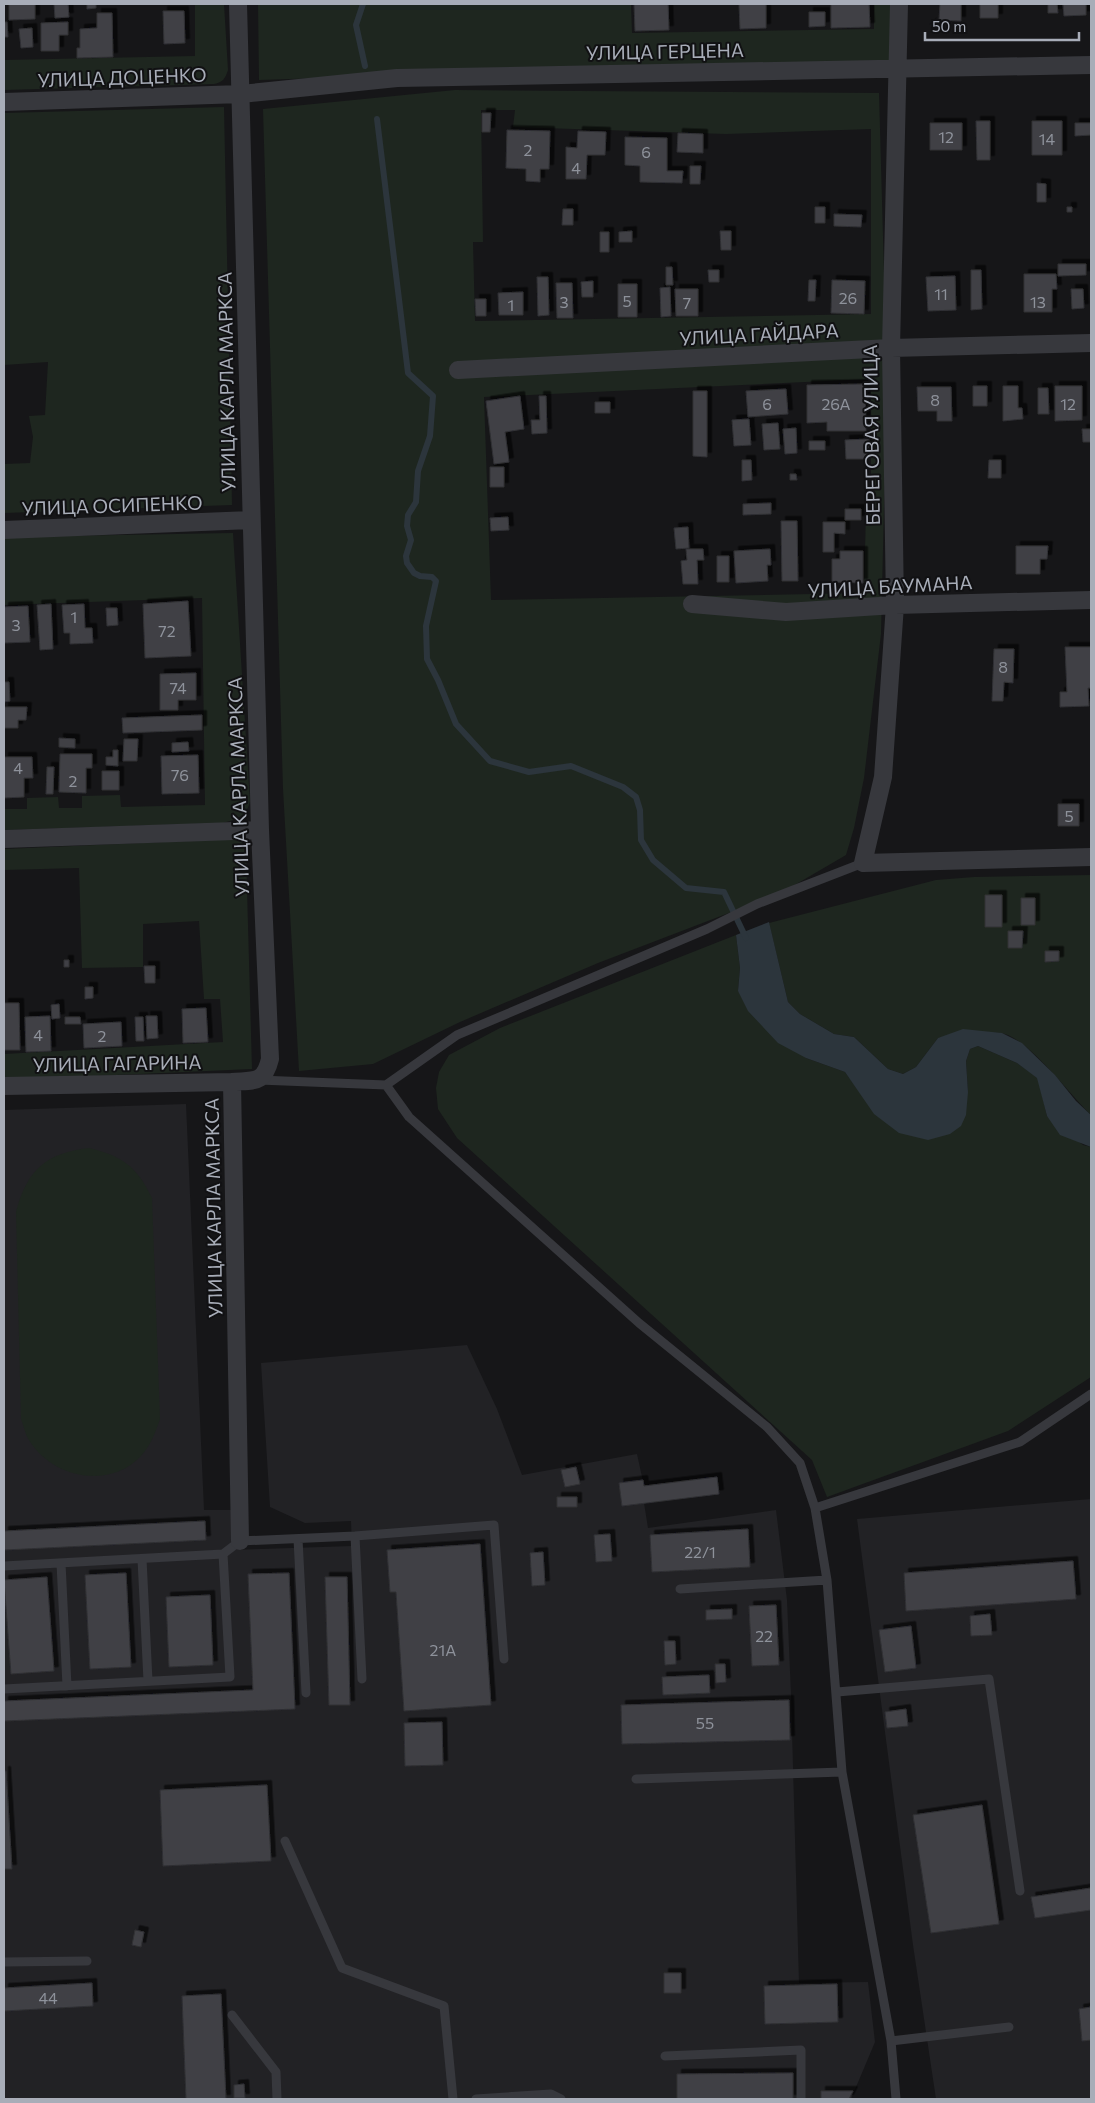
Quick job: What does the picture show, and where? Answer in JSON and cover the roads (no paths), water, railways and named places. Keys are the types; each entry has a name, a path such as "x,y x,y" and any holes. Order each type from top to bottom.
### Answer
{"street":[{"name":"УЛИЦА КАРЛА МАРКСА","path":"238,4 260,830 270,1059 267,1072 258,1079 232,1082 240,1541"},
{"name":"БЕРЕГОВАЯ УЛИЦА","path":"863,863 883,777 895,605 891,348 896,68 899,4"},
{"name":"УЛИЦА ГЕРЦЕНА","path":"241,94 396,78 1091,65"},
{"name":"УЛИЦА ДОЦЕНКО","path":"4,102 241,94"},
{"name":"УЛИЦА ГАЙДАРА","path":"458,370 891,348 1091,343"},
{"name":"УЛИЦА ОСИПЕНКО","path":"4,530 251,520"},
{"name":"УЛИЦА БАУМАНА","path":"692,604 786,612 895,605 1091,600"},
{"path":"4,839 260,830"},
{"path":"863,863 1091,857"},
{"name":"УЛИЦА ГАГАРИНА","path":"4,1086 232,1082"}],"lane":[{"path":"258,1079 386,1085 457,1035 706,929 757,904 863,863"},
{"path":"386,1085 409,1118 639,1323 767,1427 800,1463 815,1508 827,1580 842,1772 891,2041 896,2099"},
{"path":"815,1508 1020,1442 1091,1394"},
{"path":"4,1566 223,1554 240,1541 355,1536 494,1525 504,1659"},
{"path":"355,1536 362,1679"},
{"path":"298,1539 306,1693"},
{"path":"4,1689 230,1677 223,1554"},
{"path":"142,1559 148,1681"},
{"path":"61,1563 67,1686"},
{"path":"680,1589 827,1580"},
{"path":"836,1692 989,1679 1020,1891"},
{"path":"636,1779 842,1772"},
{"path":"285,1841 342,1968 444,2006 453,2099"},
{"path":"4,1962 87,1960"},
{"path":"232,2015 276,2072 278,2099"},
{"path":"891,2041 1009,2027"},
{"path":"665,2056 801,2050 801,2099"},
{"path":"476,2099 551,2094 561,2099"}],"waterway":[{"path":"363,4 356,25 365,66"},
{"path":"377,119 408,373 433,396 430,436 418,471 416,502 408,515 407,526 411,540 406,556 407,563 414,573 420,576 432,577 436,581 426,626 427,659 456,724 490,761 529,772 571,766 623,787 636,797 640,810 641,840 653,860 686,888 724,892 746,938"}]}
